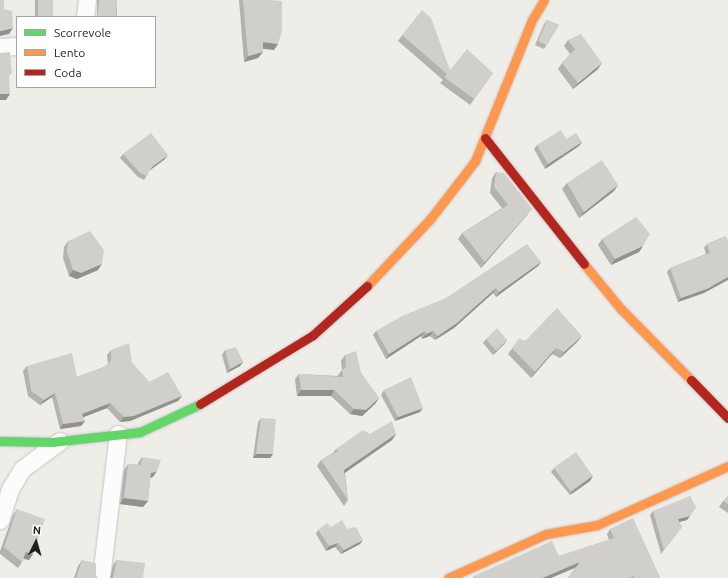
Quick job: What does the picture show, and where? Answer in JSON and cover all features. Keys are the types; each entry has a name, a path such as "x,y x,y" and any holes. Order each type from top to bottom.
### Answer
{"main road":[{"path":"0,442 60,440 140,432 212,399 313,335 367,286 431,218 475,161 532,20 544,0"},
{"path":"485,138 552,227 621,309 728,418"},
{"path":"448,578 546,534 597,525 728,466"}],"street":[{"path":"85,16 87,0"},
{"path":"0,47 16,46"},
{"path":"101,578 118,434"},
{"path":"0,520 10,489 22,469 60,440"}],"building":[{"path":"0,0 4,0 4,9 12,11 13,28 0,31"},
{"path":"38,0 53,0 53,16 38,16"},
{"path":"99,0 117,0 116,16 97,16"},
{"path":"243,0 282,1 282,31 278,44 263,42 263,52 248,56"},
{"path":"422,10 431,18 450,70 467,49 493,73 474,99 444,77 447,74 402,35"},
{"path":"547,20 559,25 546,45 538,41"},
{"path":"581,34 602,63 578,83 562,63 575,49 568,40"},
{"path":"10,52 12,73 9,76 10,94 0,94 0,53"},
{"path":"561,130 566,139 576,133 582,142 548,164 537,145"},
{"path":"151,133 168,155 152,167 147,176 140,173 123,154"},
{"path":"602,160 618,185 584,212 567,183"},
{"path":"496,172 504,173 532,209 485,262 462,233 508,205 494,187"},
{"path":"636,217 650,234 643,246 615,259 602,239"},
{"path":"90,231 104,250 102,264 81,273 73,270 67,252 68,241"},
{"path":"726,236 728,241 728,277 707,289 681,298 670,268 710,253 707,244"},
{"path":"527,244 541,262 499,292 496,288 457,323 438,336 433,331 426,334 425,331 389,354 376,331 402,316 446,298"},
{"path":"557,308 582,336 564,352 556,348 535,372 512,348 519,339 525,341"},
{"path":"497,328 507,340 496,351 486,339"},
{"path":"129,343 132,363 149,382 168,372 182,396 134,416 124,417 110,403 82,414 85,421 63,424 55,393 44,400 31,391 27,366 72,353 77,377 104,367 111,361 111,350"},
{"path":"236,347 243,362 230,369 225,350"},
{"path":"356,351 361,373 379,398 366,410 354,409 334,390 301,390 299,374 343,377 342,370 346,367 345,355"},
{"path":"411,377 423,408 398,417 384,390"},
{"path":"261,418 276,419 273,454 256,454"},
{"path":"392,421 396,434 344,470 348,500 321,460 338,451 336,449 363,430 370,434"},
{"path":"576,452 593,476 571,491 554,467"},
{"path":"142,457 161,460 157,471 151,473 148,501 124,498 128,464 141,465"},
{"path":"690,496 696,507 690,516 678,519 682,527 664,550 653,511"},
{"path":"728,496 728,504 723,501"},
{"path":"17,509 45,519 33,554 26,552 22,562 4,547"},
{"path":"633,518 660,577 659,578 634,578 634,576 628,578 568,578 580,562 542,578 475,578 474,576 552,541 559,556 614,538 610,529"},
{"path":"342,520 347,529 356,527 363,540 344,550 338,543 329,546 318,530 327,523 331,527"},
{"path":"82,560 96,563 96,576 98,578 76,578"},
{"path":"117,560 145,563 143,578 113,578"}],"traffic: fast":[{"path":"0,441 52,442 140,432 200,404"}],"traffic: slow":[{"path":"367,286 431,218 475,161 532,20 544,0"},
{"path":"584,264 621,309 691,380"},
{"path":"448,578 546,534 597,525 728,466"}],"traffic: jam":[{"path":"485,138 584,264"},
{"path":"200,404 313,335 367,286"},
{"path":"691,380 728,418"}]}
